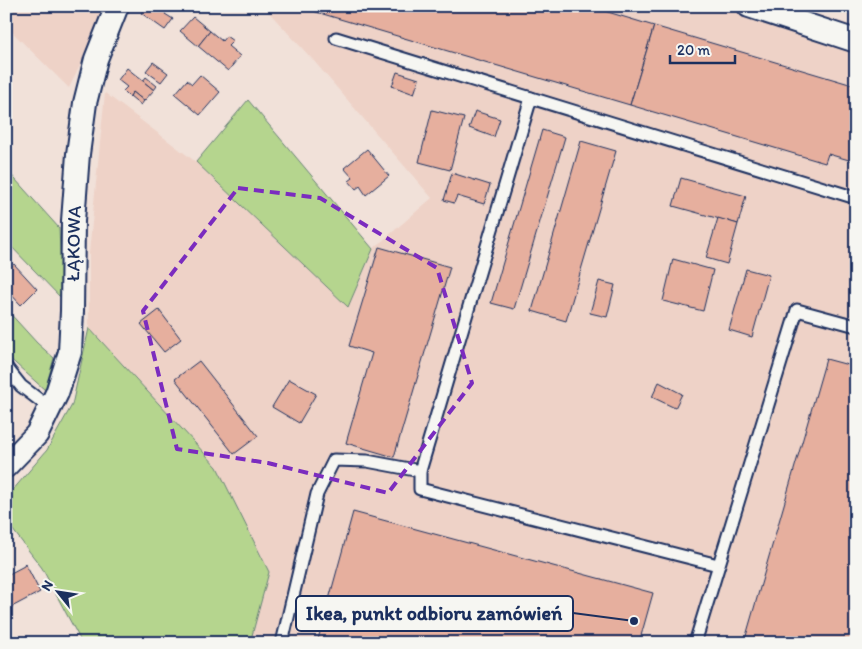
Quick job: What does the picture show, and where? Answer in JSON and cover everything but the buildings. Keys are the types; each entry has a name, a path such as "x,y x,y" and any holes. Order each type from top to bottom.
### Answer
{"street":[{"name":"ŁĄKOWA","path":"6,466 36,434 57,393 70,352 73,220 78,154 85,103 96,59 117,6"},
{"path":"749,6 856,41"}],"lane":[{"path":"336,38 856,198"},
{"path":"531,98 420,471 420,489 718,565"},
{"path":"695,643 798,310 856,326"},
{"path":"6,367 21,386 50,408"},
{"path":"282,643 317,494 334,460 367,461 420,471"}],"highlighted area":[{"path":"238,188 320,198 437,268 472,383 388,493 268,463 177,449 143,311"}],"shaded area":[{"path":"6,6 109,6 69,88 6,26"},
{"path":"263,6 792,6 856,27 856,643 250,643 269,572 217,467 89,328 89,253 105,93 196,162 348,307 373,249 432,198 313,60"}],"green space":[{"path":"248,100 373,249 348,307 196,162"},
{"path":"6,169 59,228 62,299 6,241"},
{"path":"6,309 37,343 54,358 45,390 6,355"},
{"path":"89,328 217,467 269,572 250,643 82,643 42,568 6,521 6,498 47,450 72,405"}],"place":[{"name":"Ikea, punkt odbioru zamówień","path":"634,621"}]}
